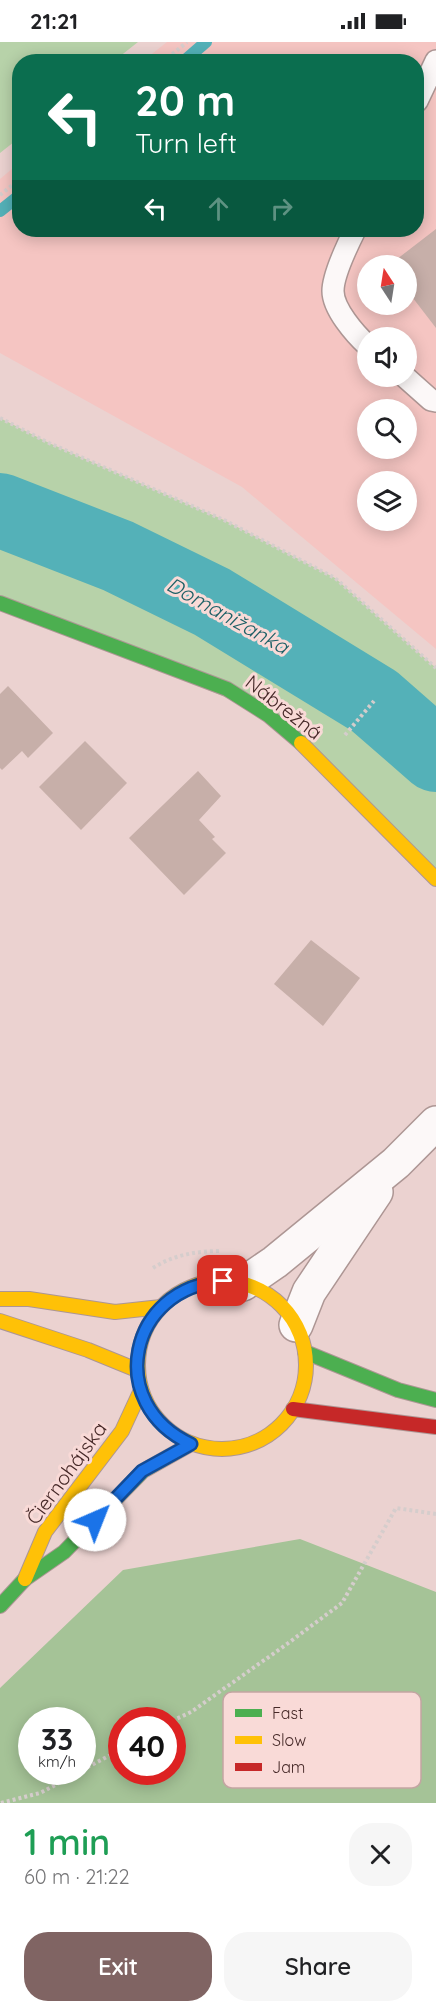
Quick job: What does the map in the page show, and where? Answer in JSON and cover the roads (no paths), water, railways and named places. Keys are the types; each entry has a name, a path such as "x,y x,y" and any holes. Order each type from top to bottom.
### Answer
{"main road":[{"name":"Nábrežná","path":"0,603 227,689 268,715 309,750 436,879"},
{"path":"223,1281 243,1284 269,1296 284,1309 300,1338 305,1382 287,1419 269,1435 249,1445 226,1450 191,1444 172,1434 156,1419 141,1390 137,1370 139,1350 145,1331 161,1307 176,1294 194,1286 223,1281"},
{"path":"0,1299 32,1300 115,1312 161,1307"},
{"path":"0,1321 88,1350 137,1370"},
{"path":"300,1338 398,1390 436,1400"},
{"name":"Čiernohájska","path":"24,1579 45,1532 122,1431 141,1390"},
{"path":"293,1409 436,1427"},
{"name":"Čiernohájska","path":"0,1606 24,1579 64,1552 142,1471 191,1444"}],"street":[{"path":"243,1284 275,1262 396,1163 436,1123"},
{"path":"300,1338 309,1292 396,1163"}],"lane":[{"path":"424,86 436,61"},
{"path":"352,237 342,258 333,292 341,314 357,337"},
{"path":"416,387 431,400 436,401"}],"waterway":[{"path":"192,54 206,42"},
{"path":"0,211 12,201"},
{"name":"Domanižanka","path":"0,510 118,556 212,602 374,701 436,755"}]}
